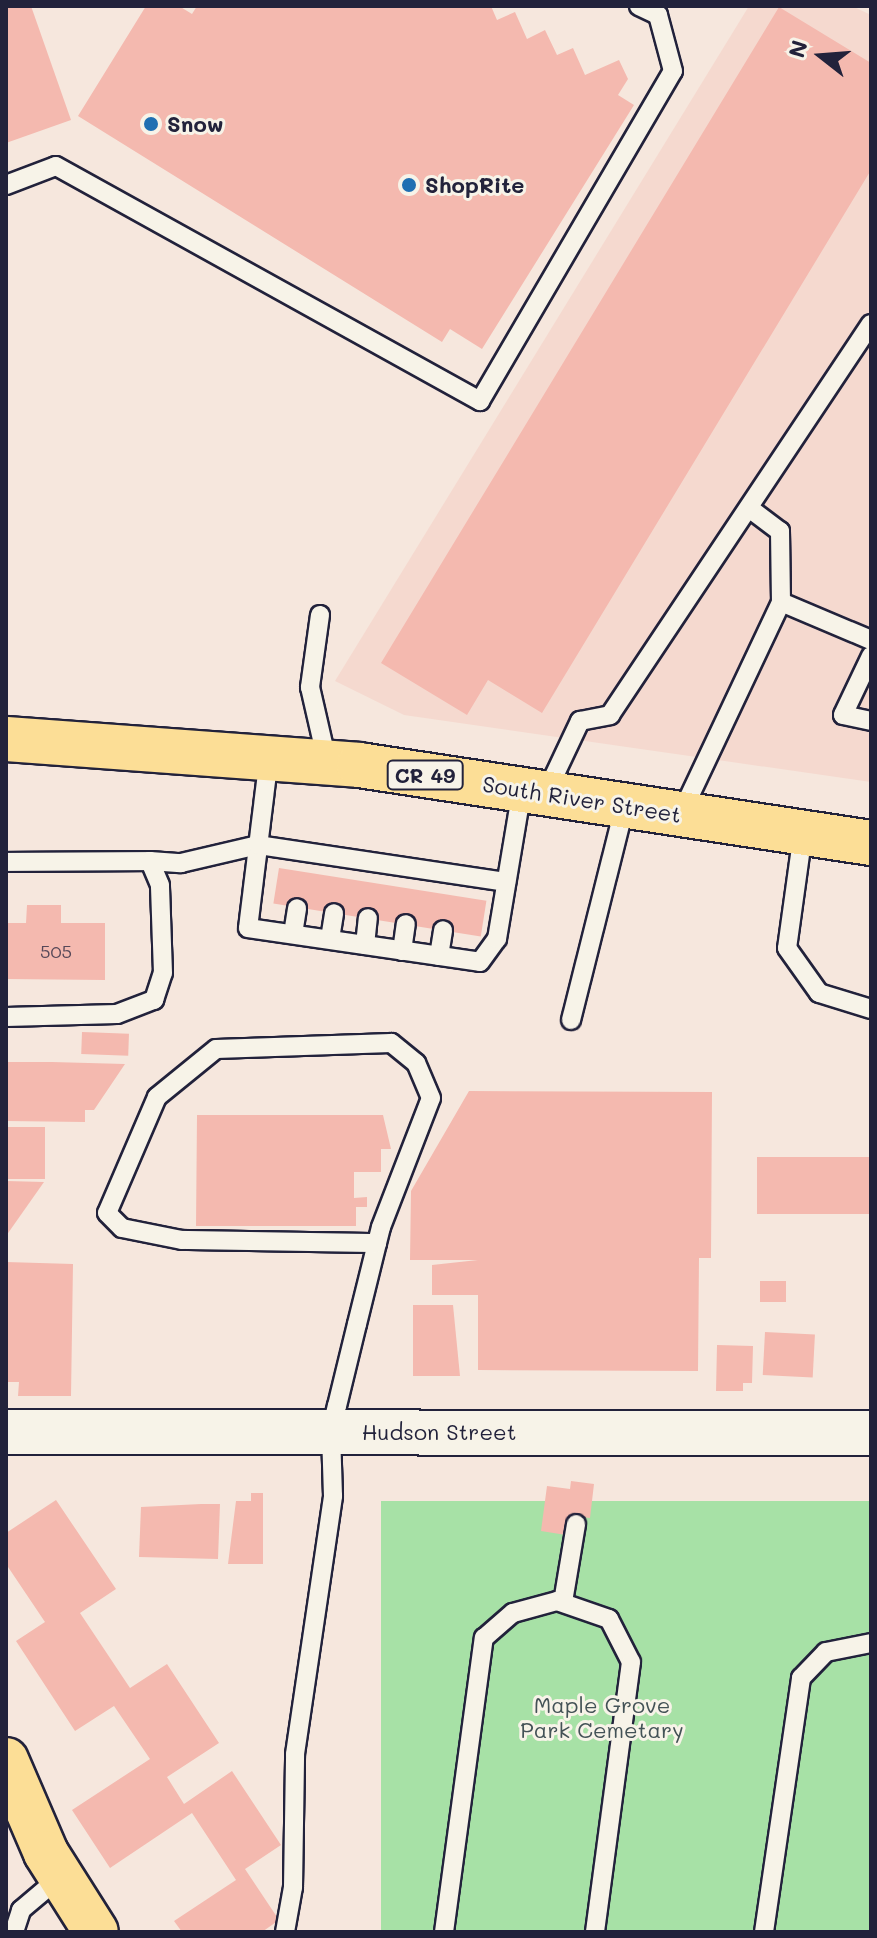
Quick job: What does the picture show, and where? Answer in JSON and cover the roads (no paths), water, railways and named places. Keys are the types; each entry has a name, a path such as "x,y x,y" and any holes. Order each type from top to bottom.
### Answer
{"main road":[{"name":"South River Street","path":"6,739 327,761 871,843"},
{"name":"Hudson Street","path":"6,1432 871,1433"},
{"path":"6,1760 60,1877 96,1932"}],"lane":[{"path":"6,185 56,166 480,401 673,71 658,15 639,6"},
{"path":"269,756 248,928 480,962 497,939 506,882 534,792 580,721 610,715 871,324"},
{"path":"681,814 781,602 780,531 749,508"},
{"path":"781,602 871,640"},
{"path":"320,615 310,687 327,761"},
{"path":"871,656 843,715 871,721"},
{"path":"571,1020 625,805"},
{"path":"803,833 787,948 819,993 871,1009"},
{"path":"6,862 181,863 258,845 506,882"},
{"path":"302,872 305,852"},
{"path":"339,878 341,858"},
{"path":"6,1017 117,1014 154,1000 163,959 160,885 150,861"},
{"path":"372,883 375,863"},
{"path":"410,888 414,868"},
{"path":"447,894 449,874"},
{"path":"293,934 297,908"},
{"path":"330,939 334,913"},
{"path":"365,945 368,918"},
{"path":"402,951 406,924"},
{"path":"439,956 443,930"},
{"path":"285,1932 293,1887 295,1754 333,1496 331,1431 377,1243 431,1098 416,1063 391,1043 216,1049 157,1097 107,1213 122,1228 182,1240 377,1243"},
{"path":"563,1602 576,1524"},
{"path":"444,1932 484,1638 530,1605 563,1602 609,1619 631,1662 595,1932"},
{"path":"764,1932 801,1678 826,1652 871,1643"},
{"path":"14,1932 21,1910 60,1877"}],"place":[{"name":"Snow","path":"151,124"},
{"name":"ShopRite","path":"409,185"}],"park label":[{"name":"Maple Grove Park Cemetary","path":"602,1716"}]}
